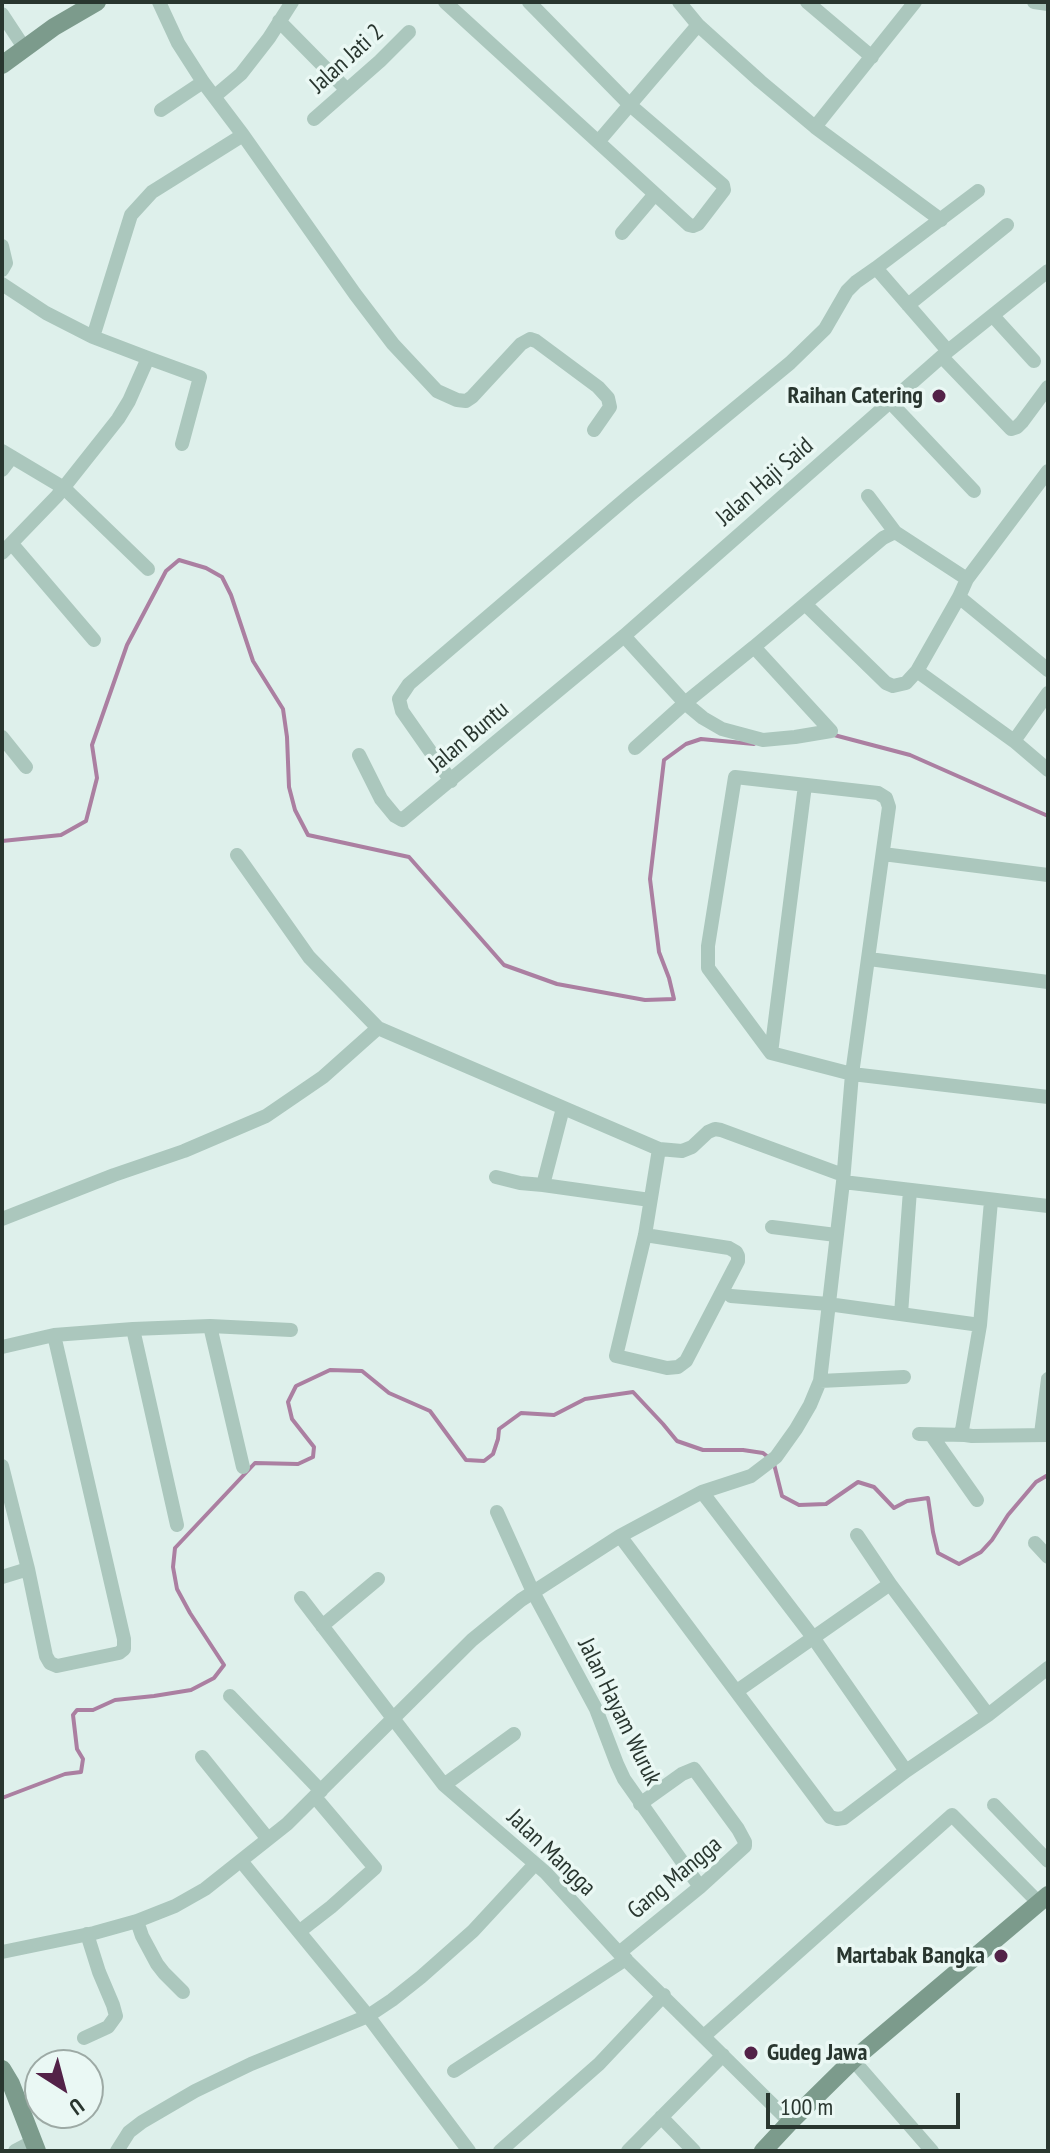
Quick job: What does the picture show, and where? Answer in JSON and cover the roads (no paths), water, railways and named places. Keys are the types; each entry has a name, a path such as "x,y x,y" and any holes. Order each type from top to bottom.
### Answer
{"main road":[{"path":"2,65 54,27 97,2"},
{"path":"763,2151 853,2060 1043,1899"},
{"path":"2,2069 36,2146"}],"street":[{"path":"159,2 178,43 203,82 361,303 411,366 437,391 466,401 521,344 530,339 536,341 608,398 610,407 594,430"},
{"path":"215,96 241,74 292,2"},
{"path":"445,2 689,225 698,224 724,190 722,183 630,105 529,2"},
{"path":"679,2 698,25 815,127 941,220"},
{"path":"807,2 872,57"},
{"path":"815,127 915,2"},
{"path":"1034,2 1048,4"},
{"path":"2,14 25,49"},
{"path":"279,21 347,90"},
{"path":"598,142 698,25"},
{"name":"Jalan Jati 2","path":"314,119 409,32"},
{"path":"161,110 203,82"},
{"path":"93,337 131,215 152,192 243,135"},
{"path":"451,781 402,711 399,699 409,684 790,363 825,329 847,291 856,282 978,191"},
{"path":"622,233 655,194"},
{"path":"908,305 1007,225"},
{"path":"2,246 6,263 2,270"},
{"path":"876,268 1011,429 1022,422 1048,387"},
{"name":"Jalan Haji Said","path":"624,636 945,354 1048,271"},
{"path":"2,284 46,313 93,337 201,378 182,444"},
{"path":"993,316 1034,361"},
{"path":"94,640 7,548 64,488 124,411 148,358"},
{"path":"890,402 974,491"},
{"path":"2,470 7,454 64,488 148,569"},
{"path":"805,604 886,683 893,686 906,683 917,671 967,579 1048,471"},
{"path":"868,496 895,532 967,579"},
{"path":"635,748 883,538 895,532"},
{"path":"959,597 1048,670"},
{"path":"624,636 685,703 722,729 763,740 831,731 754,647"},
{"name":"Jalan Buntu","path":"359,755 381,799 402,820 624,636"},
{"path":"917,671 1014,741 1048,770"},
{"path":"1014,741 1048,693"},
{"path":"2,737 26,767"},
{"path":"2,1952 137,1921 175,1906 205,1889 287,1824 472,1640 533,1592 620,1536 702,1492 751,1476 771,1461 810,1405 820,1381 852,1074 889,807 886,798 878,793 734,779 708,946 708,968 771,1053 852,1074 1048,1097"},
{"path":"771,1053 805,785"},
{"path":"883,854 1048,875"},
{"path":"237,855 309,957 378,1028 659,1149 682,1151 715,1129 843,1179 991,1201 1048,1206"},
{"path":"869,959 1048,982"},
{"path":"2,1219 184,1151 266,1116 323,1077 378,1028"},
{"path":"543,1185 563,1108"},
{"path":"645,1235 729,1248 738,1256 686,1361 678,1367 667,1368 616,1356 645,1235 659,1149"},
{"path":"496,1177 650,1200"},
{"path":"901,1314 910,1190"},
{"path":"965,1435 963,1421 980,1325 991,1201"},
{"path":"772,1227 836,1235"},
{"path":"731,1296 828,1304 980,1325"},
{"path":"210,1326 243,1467"},
{"path":"2,1347 54,1335 133,1329 210,1326 291,1330"},
{"path":"133,1329 177,1525"},
{"path":"2,1466 5,1492 28,1569 50,1663 57,1666 119,1653 124,1649 124,1639 54,1335"},
{"path":"820,1381 904,1377"},
{"path":"977,1500 926,1435 1044,1435 1048,1379"},
{"path":"702,1492 812,1636 906,1771"},
{"name":"Jalan Hayam Wuruk","path":"497,1512 533,1592 596,1709 617,1764 640,1804 700,1887"},
{"path":"857,1535 988,1715"},
{"path":"620,1536 830,1817 844,1818 1048,1668"},
{"path":"1035,1543 1048,1557"},
{"path":"2,1577 28,1569"},
{"path":"322,1626 378,1579"},
{"path":"737,1691 890,1584"},
{"name":"Jalan Mangga","path":"301,1598 444,1785 535,1864 622,1956 790,2122"},
{"path":"230,1696 318,1794 375,1868 300,1931"},
{"path":"444,1785 514,1734"},
{"path":"202,1757 268,1839"},
{"name":"Gang Mangga","path":"454,2071 622,1956 745,1846 738,1829 692,1768 640,1804"},
{"path":"994,1805 1048,1861"},
{"path":"704,2036 952,1815 1043,1899"},
{"path":"241,1861 368,2016 469,2151"},
{"path":"117,2151 129,2132 142,2122 195,2091 251,2064 368,2016 421,1977 473,1931 535,1864"},
{"path":"137,1921 157,1964 183,1992"},
{"path":"84,2038 108,2027 116,2016 87,1934"},
{"path":"500,2151 599,2064 664,1995"},
{"path":"628,2151 723,2055"},
{"path":"853,2060 932,2151"},
{"path":"661,2117 694,2151"},
{"path":"15,2151 36,2146"}],"waterway":[{"path":"2,841 61,835 86,821 97,778 92,745 127,645 166,571 179,560 206,568 222,577 231,595 253,661 283,709 289,787 295,810 308,835 409,857 504,965 557,984 645,1000 674,999 659,952 650,879 664,760 686,744 701,739 754,744"},
{"path":"834,735 910,755 1048,816"},
{"path":"2,1798 65,1774 81,1772 83,1759 77,1749 73,1715 77,1710 93,1710 115,1700 191,1690 214,1678 224,1665 177,1589 173,1567 175,1548 255,1463 298,1464 313,1457 314,1447 292,1419 288,1402 296,1386 330,1370 362,1371 389,1393 430,1411 466,1460 484,1461 493,1454 499,1429 521,1413 554,1415 585,1399 633,1392 677,1441 703,1450 743,1450 763,1453 768,1457"},
{"path":"774,1464 782,1496 799,1505 826,1504 858,1482 874,1487 894,1508 907,1501 928,1498 938,1553 959,1564 981,1552 1036,1482 1048,1475"}],"place":[{"name":"Raihan Catering","path":"939,396"},
{"name":"Martabak Bangka","path":"1001,1956"},
{"name":"Gudeg Jawa","path":"751,2053"}]}
